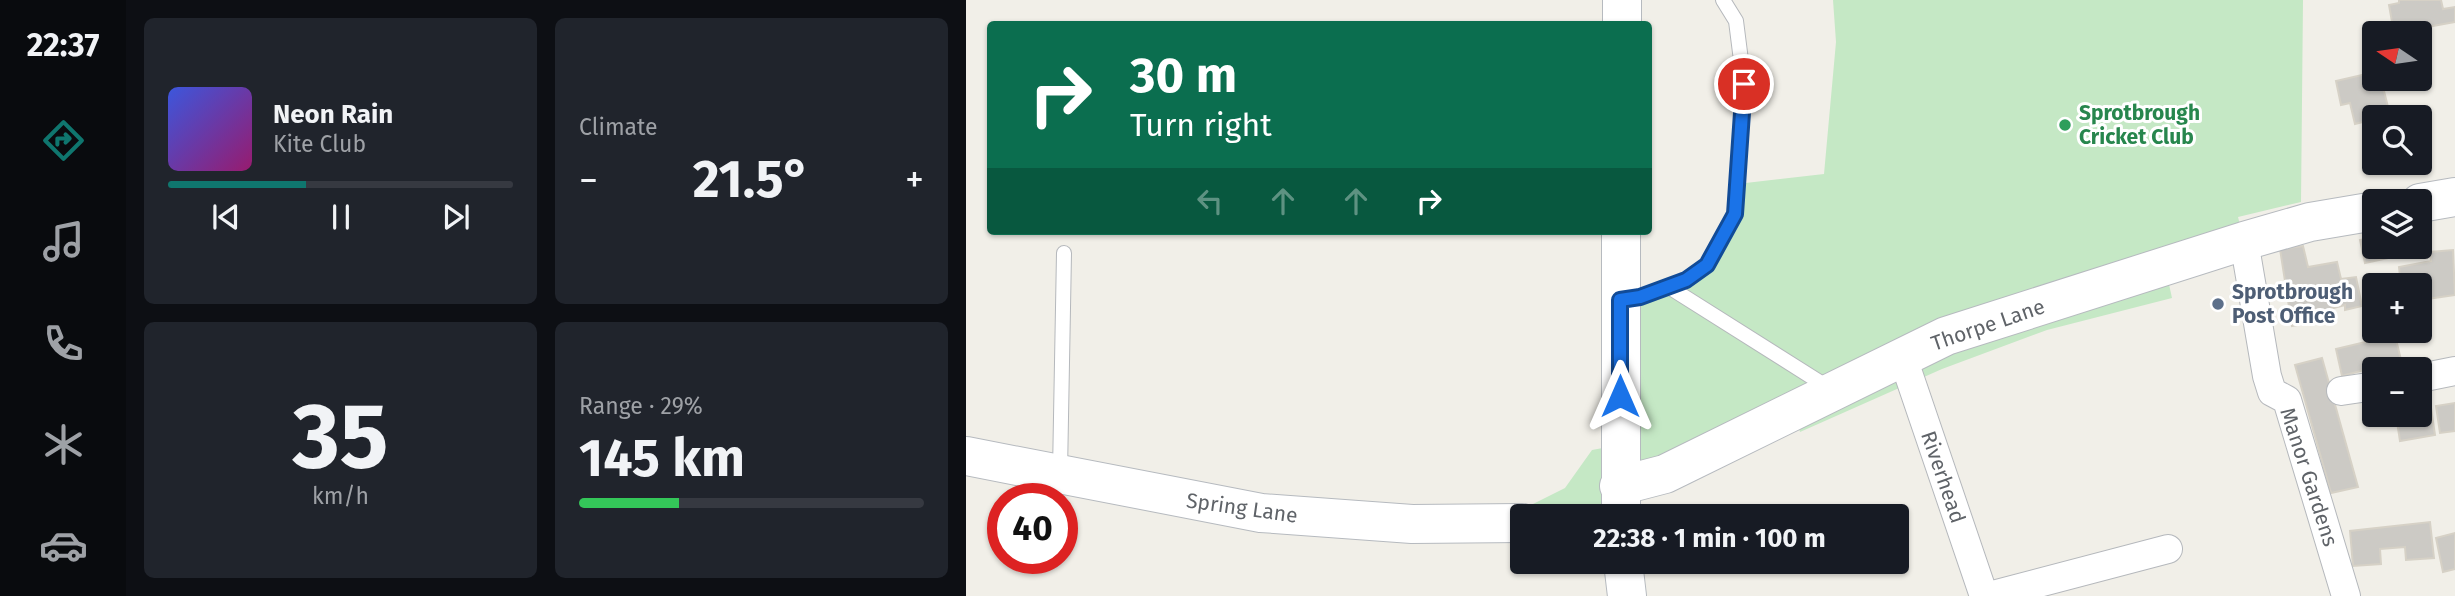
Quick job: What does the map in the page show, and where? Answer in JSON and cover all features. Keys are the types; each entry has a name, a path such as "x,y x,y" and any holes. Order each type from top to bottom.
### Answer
{"street":[{"path":"1622,0 1622,21"},
{"path":"2432,201 2455,197"},
{"name":"Thorpe Lane","path":"1620,501 1665,474 1946,336 2244,241 2310,222 2362,213"},
{"path":"1620,501 1621,235"},
{"name":"Manor Gardens","path":"2244,241 2267,376 2272,393 2287,400 2346,596"},
{"name":"Riverhead","path":"1903,358 1986,596"},
{"path":"2432,375 2455,372"},
{"path":"2341,391 2362,388"},
{"name":"Spring Lane","path":"966,456 1261,513 1412,524 1510,523"},
{"path":"1986,596 2168,549"},
{"path":"1624,574 1626,596"}],"lane":[{"path":"1620,300 1640,297 1669,287 1686,280 1707,265 1735,214 1744,84 1735,22 1723,0"},
{"path":"1060,473 1064,253"},
{"path":"1669,287 1834,391"}],"green space":[{"name":"Sprotbrough Cricket Club","path":"1833,0 2303,0 2301,202 2238,217 2244,241 2165,266 2172,298 2047,330 1942,369 1800,432 1794,411 1665,474 1634,504 1533,504 1565,488 1592,450 1619,445 1621,300 1707,265 1735,214 1737,184 1824,174 1836,42"}],"building":[{"path":"2399,0 2441,0 2443,9 2455,7 2455,22 2432,26 2432,21 2392,21 2389,5 2399,3"},
{"path":"2362,75 2362,91 2384,91 2388,105 2362,105 2362,122 2355,124 2350,103 2341,105 2336,81"},
{"path":"2303,246 2308,267 2337,262 2341,279 2356,277 2362,306 2345,310 2345,305 2311,314 2313,322 2292,326 2280,249"},
{"path":"2453,250 2455,295 2432,298 2432,273 2400,273 2399,267 2431,261 2432,252"},
{"path":"2364,259 2384,259 2365,263"},
{"path":"2362,343 2397,343 2400,357 2362,357 2362,371 2342,376 2336,349"},
{"path":"2322,358 2358,487 2331,493 2295,365"},
{"path":"2455,403 2455,431 2440,433 2436,406"},
{"path":"2432,415 2435,435 2400,441 2398,427 2432,427"},
{"path":"2430,522 2434,558 2406,560 2405,547 2380,549 2381,564 2353,566 2350,531"},
{"path":"2455,533 2455,569 2443,572 2436,538"}],"place":[{"name":"Sprotbrough Cricket Club","path":"2065,125"},
{"name":"Sprotbrough Post Office","path":"2218,304"}],"route":[{"path":"1620,396 1620,300 1640,297 1686,280 1707,265 1735,214 1744,84"}]}
